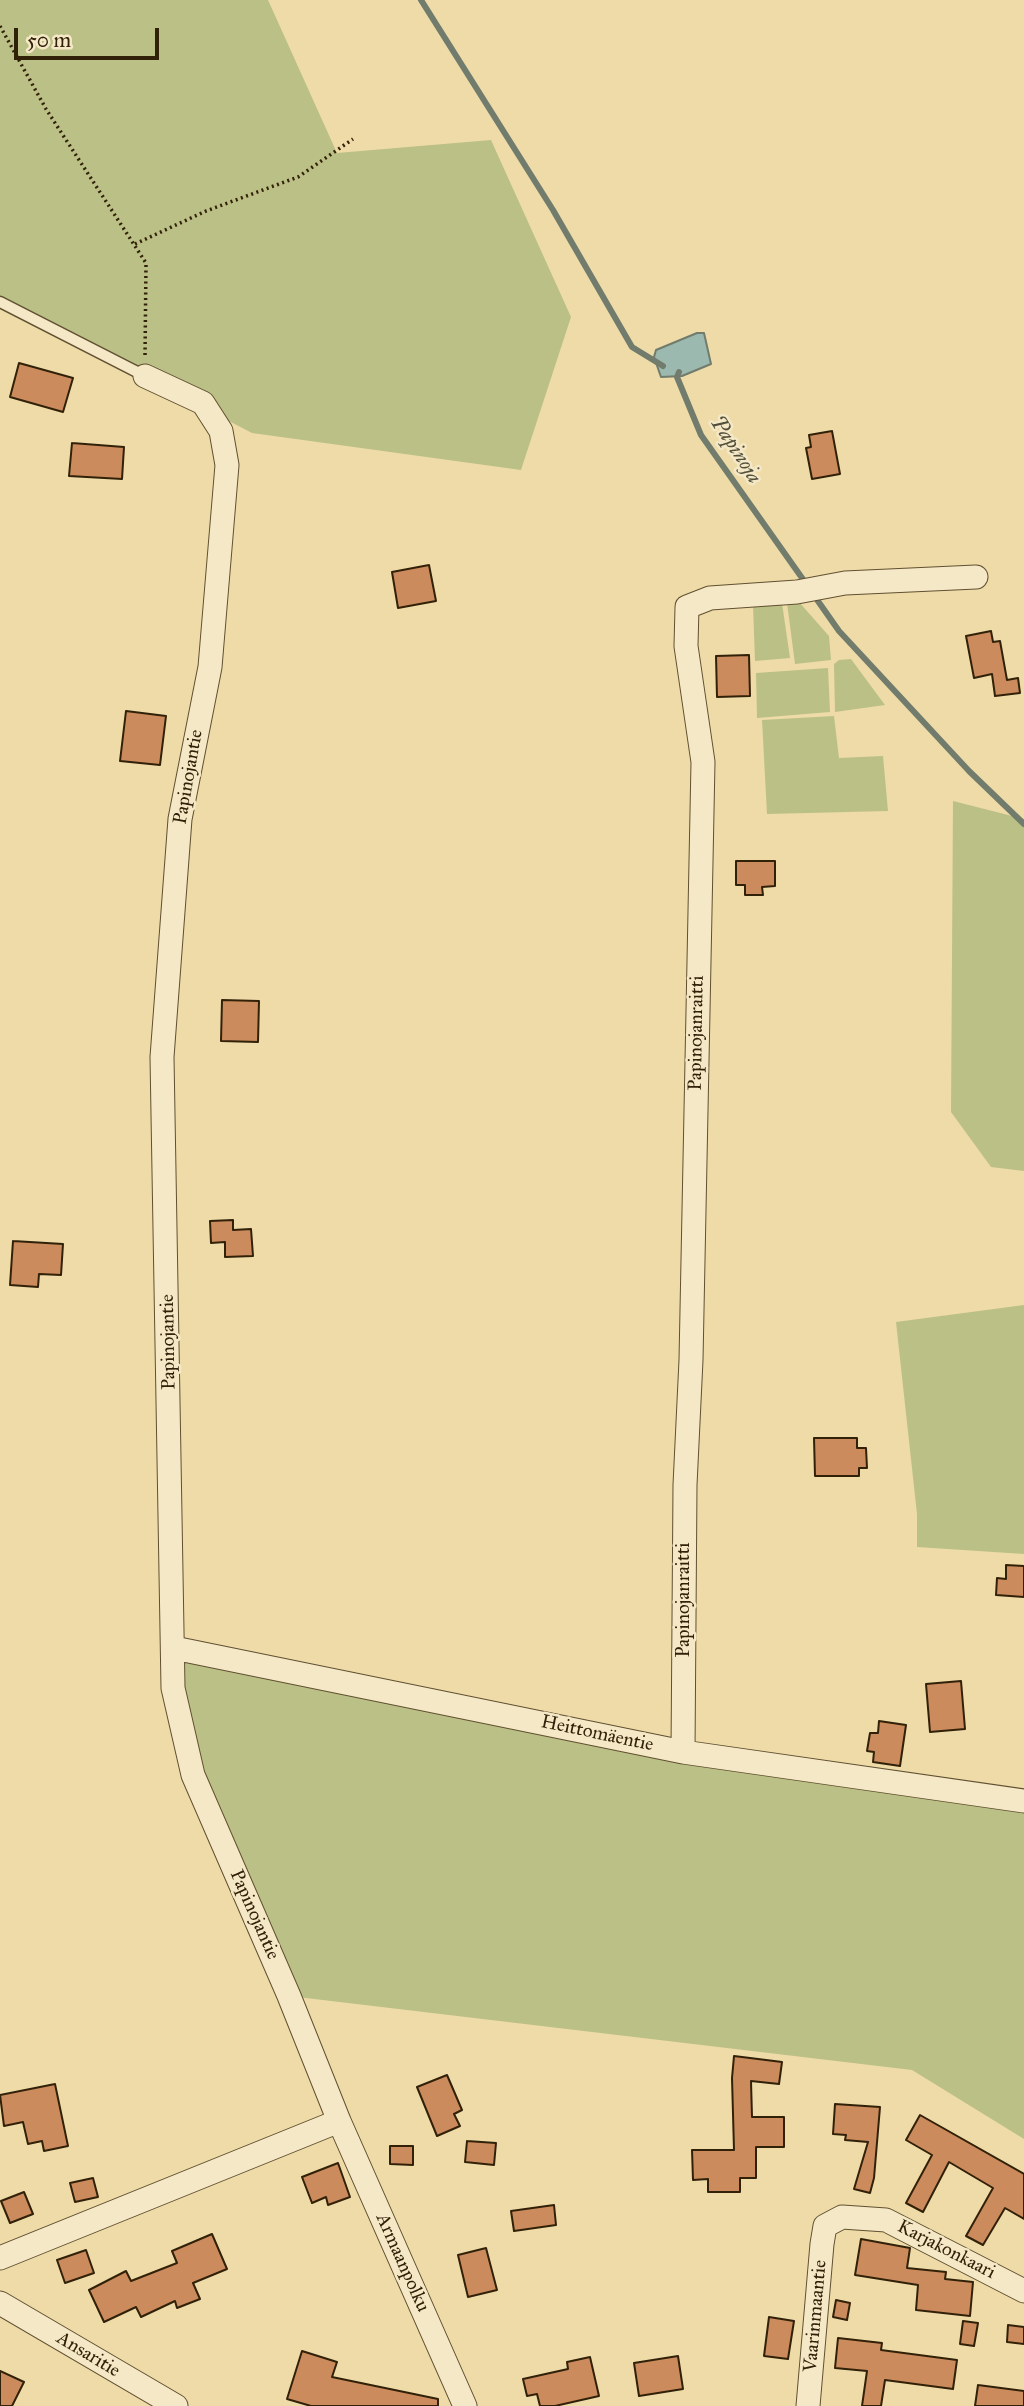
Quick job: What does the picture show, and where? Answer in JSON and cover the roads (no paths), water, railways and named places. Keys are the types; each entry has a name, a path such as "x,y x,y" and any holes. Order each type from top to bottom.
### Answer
{"street":[{"name":"Papinojantie","path":"145,376 203,403 221,431 227,465 210,667 180,819 162,1057 173,1688 193,1775 289,1996 339,2121"},
{"name":"Papinojanraitti","path":"683,1752 685,1485 691,1360 704,762 686,646 687,607 710,598 976,577"},
{"name":"Heittomäentie","path":"174,1648 683,1752 1024,1801"},
{"path":"0,2258 339,2121"},
{"name":"Armaanpolku","path":"339,2121 465,2406"},
{"name":"Karjakonkaari","path":"825,2226 842,2217 887,2220 1024,2291"},
{"name":"Vaarinmaantie","path":"808,2406 825,2226"},
{"name":"Ansaritie","path":"0,2303 176,2406"}],"lane":[{"name":"Papinojantie","path":"0,302 145,376"}],"water":[{"path":"697,333 704,333 711,364 682,376 661,377 654,357 656,350"}],"waterway":[{"name":"Papinoja","path":"421,0 553,210 632,347 663,366"},
{"name":"Papinoja","path":"679,372 677,377 701,435 807,585"},
{"name":"Papinoja","path":"813,594 839,631 969,771 1024,824"}]}
